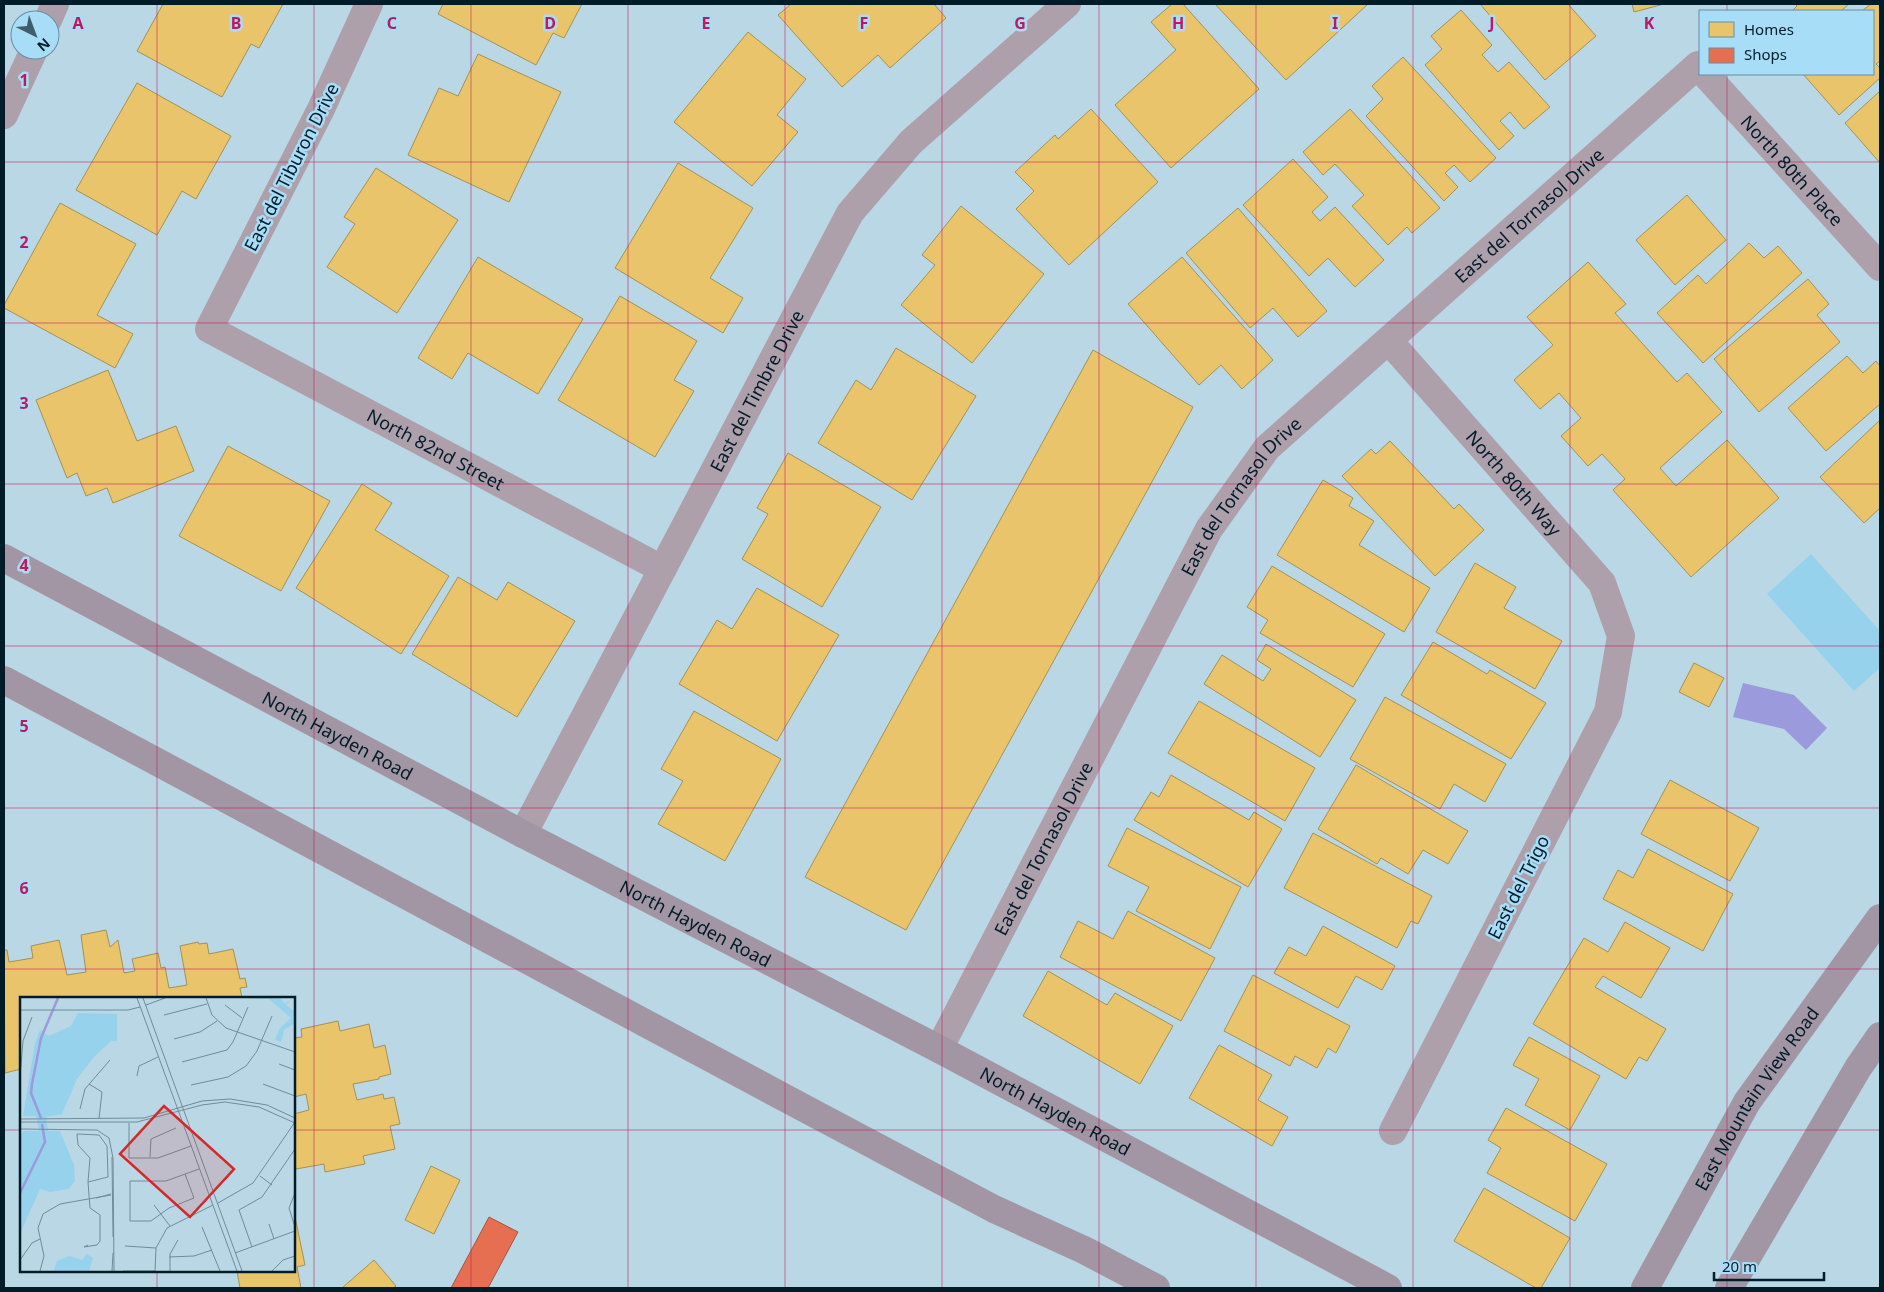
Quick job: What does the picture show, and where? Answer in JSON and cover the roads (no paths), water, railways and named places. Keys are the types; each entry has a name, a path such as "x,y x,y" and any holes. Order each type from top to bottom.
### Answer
{"main road":[{"name":"North Hayden Road","path":"4,558 522,834 939,1049 1388,1288"},
{"path":"4,680 994,1209 1084,1250 1156,1288"},
{"name":"East Mountain View Road","path":"1645,1288 1747,1102 1880,918"},
{"path":"1729,1288 1858,1068 1880,1036"}],"street":[{"name":"East del Tiburon Drive","path":"209,329 321,108 369,4"},
{"name":"East del Timbre Drive","path":"522,834 850,213 911,142 1067,4"},
{"path":"4,115 29,60"},
{"name":"East del Tornasol Drive","path":"939,1049 1209,529 1266,448 1699,71"},
{"name":"North 80th Place","path":"1706,75 1880,267"},
{"name":"North 82nd Street","path":"209,329 662,569"},
{"name":"North 80th Way","path":"1389,340 1602,583 1621,636"},
{"name":"East del Trigo","path":"1393,1131 1608,712 1621,636"}]}
